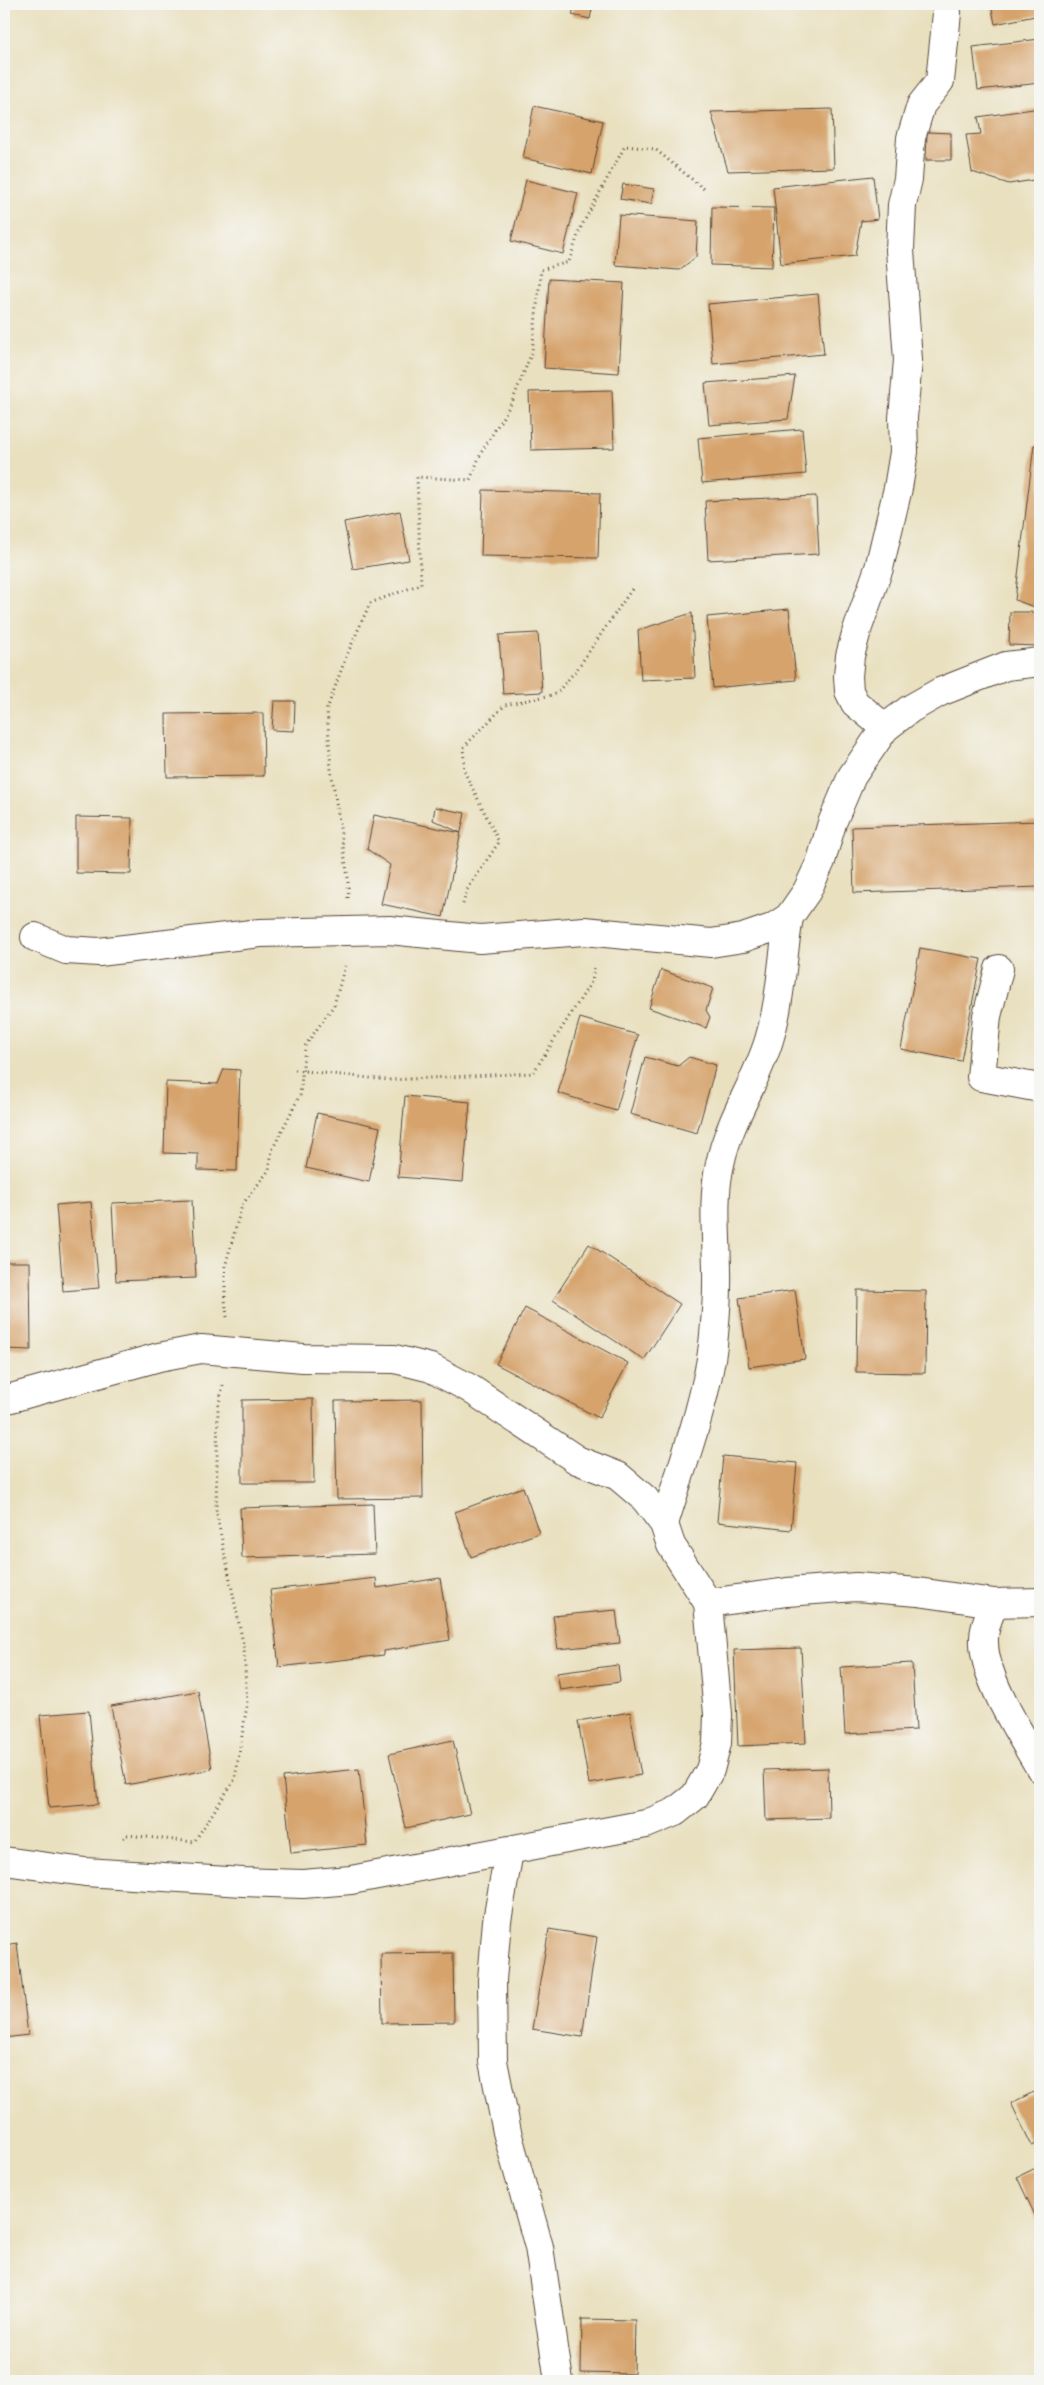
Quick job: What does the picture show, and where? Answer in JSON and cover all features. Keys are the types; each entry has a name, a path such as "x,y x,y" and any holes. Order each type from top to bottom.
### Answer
{"street":[{"path":"886,728 854,703 849,691 848,676 850,656 857,630 879,568 898,488 904,452 903,418 908,360 900,250 902,205 908,179 911,138 921,105 940,81 947,13 946,4"},
{"path":"35,938 66,950 99,952 260,933 388,930 480,939 584,931 711,943 744,938 772,928 789,917 807,891 821,861 832,823 852,776 886,728 910,710 940,692 1006,666 1040,662"},
{"path":"664,1524 700,1407 713,1347 718,1284 715,1227 720,1164 734,1122 751,1087 769,1041 778,998 789,917"},
{"path":"999,969 987,1016 981,1076 1040,1088"},
{"path":"4,1400 159,1357 201,1349 303,1358 395,1359 431,1368 469,1388 577,1460 618,1476 644,1499 664,1524 671,1545 708,1604 718,1714 717,1743 710,1770 695,1796 674,1812 646,1824 351,1880 303,1884 85,1872 4,1861"},
{"path":"708,1604 787,1592 856,1587 918,1592 994,1603 1040,1602"},
{"path":"994,1603 985,1627 984,1644 988,1668 1016,1727 1040,1768"},
{"path":"509,1851 497,1922 492,1980 493,2061 507,2132 539,2247 559,2381"}],"path":[{"path":"350,931 348,878 331,770 327,709 346,657 370,602 420,584 417,477 470,480 481,453 512,402 532,352 541,270 569,262 580,229 625,146 655,149 705,190"},
{"path":"430,934 461,912 467,890 499,842 465,773 463,748 505,705 556,694 583,661 632,589"},
{"path":"85,1872 127,1835 194,1842 235,1779 248,1705 244,1648 216,1511 218,1408 231,1353 224,1299 225,1267 242,1206 268,1170 272,1150 300,1095 304,1046 334,1005 347,959 388,930"},
{"path":"295,1070 388,1080 533,1073 592,982 600,932"}],"building":[{"path":"575,4 593,4 590,19 572,15"},
{"path":"991,4 1040,4 1040,15 995,24"},
{"path":"1040,39 1040,83 978,90 973,47"},
{"path":"534,106 603,121 592,174 523,158"},
{"path":"1040,108 1040,179 1009,184 972,172 966,135 981,134 978,117"},
{"path":"832,109 834,168 728,171 711,112"},
{"path":"927,132 951,133 951,160 926,160"},
{"path":"873,176 878,219 861,221 855,256 781,264 773,187"},
{"path":"526,180 578,193 563,254 511,241"},
{"path":"623,184 654,189 651,204 620,199"},
{"path":"712,207 774,208 772,267 711,265"},
{"path":"619,215 698,221 696,257 679,270 615,265"},
{"path":"549,279 624,283 619,373 544,368"},
{"path":"818,294 824,354 713,364 708,304"},
{"path":"795,376 788,419 709,425 705,383"},
{"path":"612,390 614,448 531,450 529,392"},
{"path":"802,429 806,474 702,483 698,438"},
{"path":"1034,445 1040,446 1040,609 1015,600"},
{"path":"483,490 600,493 598,558 481,556"},
{"path":"816,496 819,554 708,560 705,501"},
{"path":"400,511 409,560 353,569 344,522"},
{"path":"789,609 796,680 713,688 707,617"},
{"path":"1010,612 1040,612 1040,646 1009,645"},
{"path":"692,613 695,678 641,680 638,630"},
{"path":"538,633 542,692 503,694 499,635"},
{"path":"274,701 295,701 294,731 272,730"},
{"path":"263,713 264,776 167,777 166,714"},
{"path":"435,807 465,813 461,833 433,820"},
{"path":"374,815 461,833 443,917 381,904 390,865 367,849"},
{"path":"76,817 132,818 131,874 76,873"},
{"path":"1040,821 1040,887 854,893 852,827"},
{"path":"920,948 981,959 961,1061 901,1049"},
{"path":"661,970 713,988 706,1010 710,1017 706,1028 649,1008"},
{"path":"580,1018 638,1035 616,1111 558,1093"},
{"path":"645,1057 678,1066 689,1057 716,1065 697,1133 630,1114"},
{"path":"224,1069 240,1070 237,1171 198,1170 198,1154 164,1153 166,1082 218,1084"},
{"path":"405,1096 470,1102 463,1182 398,1177"},
{"path":"317,1113 380,1127 369,1182 306,1168"},
{"path":"192,1200 196,1278 116,1281 112,1203"},
{"path":"91,1202 99,1288 63,1291 56,1205"},
{"path":"589,1244 680,1304 644,1360 553,1300"},
{"path":"4,1262 30,1262 31,1350 4,1349"},
{"path":"795,1290 805,1359 749,1367 739,1298"},
{"path":"857,1290 926,1291 925,1373 856,1372"},
{"path":"525,1308 628,1363 599,1418 496,1364"},
{"path":"313,1399 314,1483 242,1483 242,1400"},
{"path":"422,1400 423,1498 337,1499 335,1401"},
{"path":"723,1456 797,1463 791,1530 717,1522"},
{"path":"523,1487 539,1533 471,1557 455,1512"},
{"path":"373,1504 375,1554 242,1558 240,1508"},
{"path":"376,1578 377,1588 440,1578 450,1640 384,1651 384,1655 279,1667 270,1590"},
{"path":"616,1610 620,1643 558,1649 553,1616"},
{"path":"801,1648 806,1743 738,1746 734,1650"},
{"path":"912,1663 916,1730 845,1734 841,1667"},
{"path":"618,1665 620,1682 560,1690 557,1673"},
{"path":"198,1691 212,1769 126,1785 111,1706"},
{"path":"89,1711 98,1804 49,1808 40,1715"},
{"path":"630,1712 641,1775 589,1784 578,1721"},
{"path":"453,1740 470,1814 406,1828 389,1754"},
{"path":"828,1768 829,1818 766,1820 764,1770"},
{"path":"359,1769 367,1845 291,1853 283,1777"},
{"path":"549,1929 597,1937 582,2037 532,2029"},
{"path":"17,1943 28,2035 4,2038 4,1945"},
{"path":"453,1953 454,2022 382,2023 381,1954"},
{"path":"1040,2089 1040,2142 1032,2146 1011,2103"},
{"path":"1040,2166 1040,2226 1017,2177"},
{"path":"582,2319 635,2320 634,2374 581,2373"}]}
